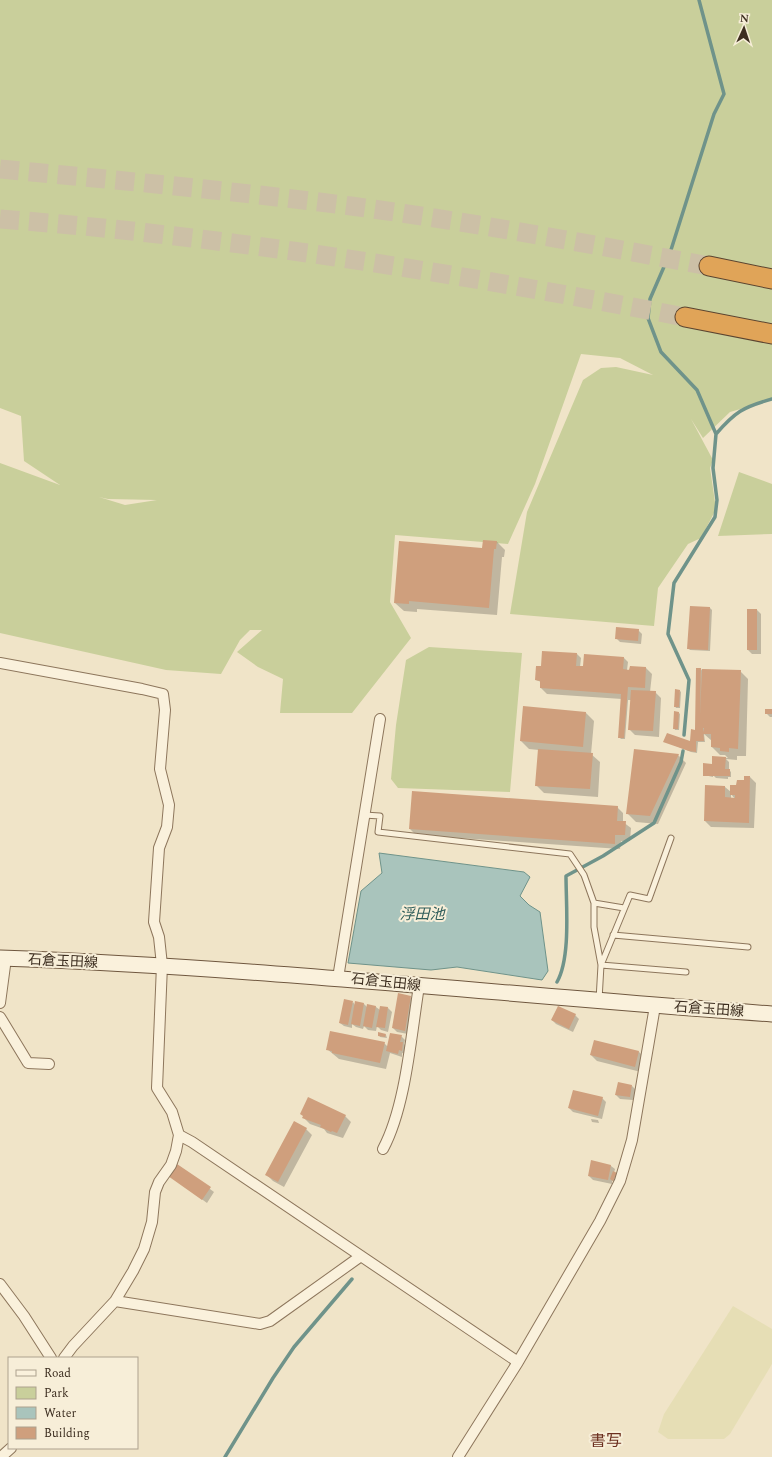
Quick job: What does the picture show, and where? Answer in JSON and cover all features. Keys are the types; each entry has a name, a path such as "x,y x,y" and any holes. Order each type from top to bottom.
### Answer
{"highway":[{"path":"709,266 772,279"},
{"path":"685,316 772,334"}],"main road":[{"name":"石倉玉田線","path":"3,958 162,965 338,978 655,1006 772,1014"}],"street":[{"path":"0,663 163,694 164,710 160,769 169,804 167,827 159,848 154,922 159,937 162,965 157,1088 172,1112 179,1135 176,1151 171,1165 159,1182 155,1192 152,1222 144,1249 115,1301 73,1346 65,1357"},
{"path":"338,978 380,718"},
{"path":"0,1004 3,958"},
{"path":"383,1149 392,1132 402,1088 419,986"},
{"path":"458,1457 518,1362 600,1222 620,1181 632,1140 655,1006"},
{"path":"0,1017 28,1063 49,1064"},
{"path":"179,1135 192,1142 518,1362"},
{"path":"115,1301 260,1324 270,1321 361,1256"},
{"path":"0,1284 24,1316 50,1357"},
{"path":"1,1457 10,1449"}],"lane":[{"path":"364,815 380,816 378,832 570,854 584,875 594,903 594,927 601,965 599,1001"},
{"path":"601,965 630,895 649,899 671,838"},
{"path":"594,903 624,908"},
{"path":"613,935 748,947"},
{"path":"601,965 686,972"}],"shaded area":[{"path":"733,1306 772,1329 772,1364 730,1434 724,1439 668,1439 658,1432 664,1414"}],"green space":[{"path":"0,0 772,0 772,400 730,412 703,438 691,419 713,460 710,468 716,509 701,538 688,544 658,588 654,626 510,614 527,512 583,380 601,368 616,367 653,375 620,358 581,354 535,484 508,544 395,535 390,602 411,638 352,713 280,713 283,679 258,667 237,652 262,630 250,630 240,640 221,674 166,670 0,633 0,463 60,485 24,461 21,416 0,408","holes":["99,497 108,499 157,500 125,505"]},
{"path":"739,472 772,484 772,534 718,536"},
{"path":"429,647 522,653 510,792 398,788 391,779 396,725 406,660"}],"water":[{"name":"浮田池","path":"379,853 524,872 530,877 520,896 529,905 540,912 548,971 542,980 457,967 431,970 348,963 361,891 382,873"}],"building":[{"path":"483,540 497,541 496,549 494,549 489,608 409,601 409,604 394,603 399,541 482,548"},
{"path":"690,606 710,607 708,650 687,649"},
{"path":"747,609 757,609 757,650 747,650"},
{"path":"616,627 639,629 638,641 615,639"},
{"path":"542,651 577,653 576,666 583,666 584,654 624,657 623,669 629,670 630,666 646,667 645,688 628,687 624,738 618,738 621,694 540,688 540,681 535,680 536,666 541,666"},
{"path":"696,668 701,668 700,715 702,669 741,670 738,749 729,748 729,752 720,751 720,748 711,747 711,734 703,734 704,741 696,741 696,752 663,742 667,733 690,741 691,729 695,730"},
{"path":"675,689 680,690 679,707 674,707"},
{"path":"631,690 656,691 653,731 628,730"},
{"path":"523,706 586,712 583,747 520,741"},
{"path":"765,709 772,709 772,714 765,714"},
{"path":"674,711 679,712 678,729 673,729"},
{"path":"538,749 593,753 590,789 535,786"},
{"path":"634,749 679,754 650,816 626,814"},
{"path":"712,756 726,757 725,769 730,769 730,776 703,776 703,763 712,764"},
{"path":"744,776 750,776 749,823 704,821 705,785 725,786 725,797 735,798 735,795 730,795 730,785 736,785 737,780 744,780"},
{"path":"412,791 618,806 617,821 626,821 625,835 615,835 615,844 409,829"},
{"path":"398,993 411,996 405,1031 392,1028"},
{"path":"344,999 353,1001 348,1025 339,1023"},
{"path":"355,1001 364,1003 360,1026 351,1024"},
{"path":"367,1004 376,1006 372,1028 363,1026"},
{"path":"380,1006 388,1007 385,1028 376,1027"},
{"path":"558,1006 576,1014 569,1029 551,1020"},
{"path":"330,1031 385,1042 380,1063 332,1053 332,1051 326,1050"},
{"path":"378,1032 386,1034 385,1037 378,1036"},
{"path":"390,1033 402,1035 400,1042 403,1042 402,1051 399,1050 398,1054 386,1051"},
{"path":"594,1040 639,1051 635,1067 590,1055"},
{"path":"618,1082 632,1085 630,1097 615,1095"},
{"path":"573,1090 603,1097 598,1116 568,1108"},
{"path":"308,1097 346,1115 337,1133 331,1132 320,1127 321,1125 302,1118 303,1116 300,1114"},
{"path":"294,1121 307,1128 278,1182 265,1175"},
{"path":"591,1160 611,1165 608,1180 588,1176"},
{"path":"177,1164 211,1187 202,1200 168,1176"},
{"path":"613,1171 617,1173 613,1181 610,1179"}],"waterway":[{"path":"684,735 689,680 668,634 674,583 715,517 717,500 713,468 716,434 697,390 661,352 648,318 650,299 670,253 714,114 724,94 699,0"},
{"path":"716,434 734,415 740,411 772,399"},
{"path":"557,982 564,959 566,945 566,876 603,856 654,823 681,762 683,751"},
{"path":"225,1457 273,1378 294,1347 352,1279"}],"tunnel":[{"path":"0,169 219,191 396,212 486,226 709,266"},
{"path":"0,219 130,231 351,259 552,292 685,317"}],"district":[{"name":"書写","path":"606,1441"}]}
